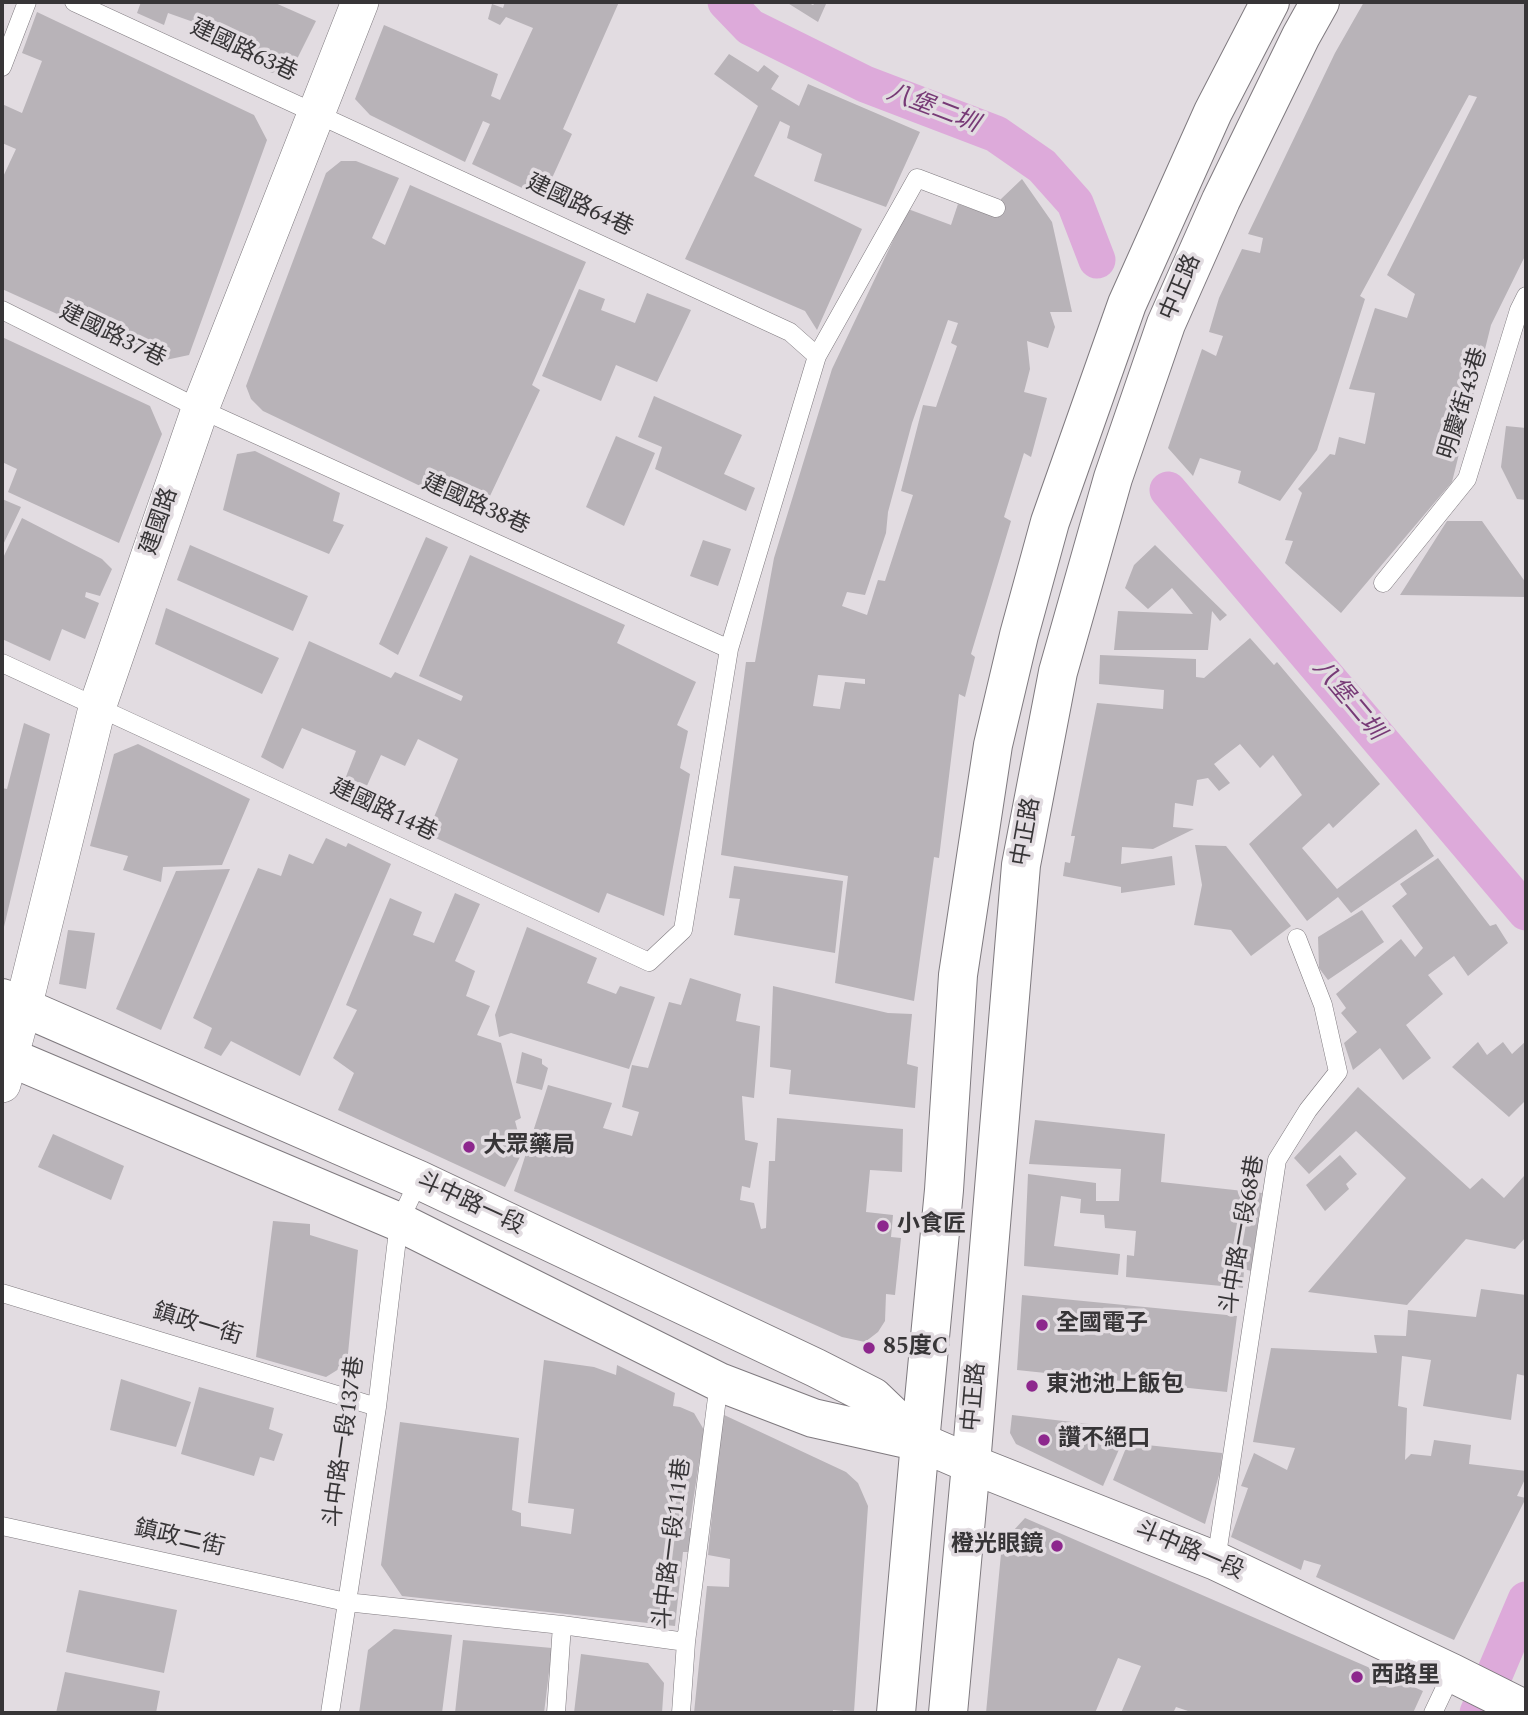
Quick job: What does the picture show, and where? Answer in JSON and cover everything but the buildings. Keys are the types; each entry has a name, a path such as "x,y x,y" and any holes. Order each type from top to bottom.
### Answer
{"street":[{"name":"建國路","path":"4,1065 12,1003 97,708 200,408 360,2"},
{"name":"中正路","path":"895,1713 944,1190 958,975 993,745 1050,522 1127,304 1208,124 1270,2"},
{"name":"中正路","path":"948,1713 1021,865 1058,672 1113,478 1166,324 1221,200 1320,2"},
{"path":"1106,362 1148,377"},
{"name":"斗中路一段","path":"12,1003 419,1180 850,1385 873,1397 920,1442"},
{"name":"斗中路一段","path":"4,1065 399,1222 719,1382 813,1418 920,1442 1216,1561 1452,1673 1525,1711"}],"lane":[{"path":"2,67 27,2"},
{"name":"建國路63巷","path":"74,2 315,112"},
{"name":"建國路64巷","path":"315,112 790,332 817,356"},
{"path":"729,649 817,356 917,178 996,208"},
{"name":"明慶街43巷","path":"1383,583 1467,479 1519,310 1526,296"},
{"name":"建國路37巷","path":"2,310 200,408"},
{"name":"建國路38巷","path":"200,408 729,649"},
{"name":"建國路14巷","path":"2,663 649,962 683,930 729,649"},
{"name":"斗中路一段68巷","path":"1216,1561 1277,1160 1308,1110 1338,1072 1323,1005 1297,938"},
{"name":"斗中路一段137巷","path":"330,1713 377,1407 399,1222 419,1180"},
{"name":"鎮政一街","path":"2,1293 377,1407"},
{"name":"斗中路一段111巷","path":"681,1713 686,1642 719,1382"},
{"name":"鎮政二街","path":"2,1526 346,1602 562,1625 686,1642"},
{"path":"556,1713 562,1625"},
{"path":"1433,1713 1452,1673"}],"waterway":[{"name":"八堡二圳","path":"726,2 750,27 865,84 996,134 1042,166 1075,203 1097,260"},
{"name":"八堡二圳","path":"1168,490 1526,912"},
{"name":"八堡二圳","path":"1478,1713 1526,1600"}],"place":[{"name":"大眾藥局","path":"469,1147"},
{"name":"小食匠","path":"883,1226"},
{"name":"全國電子","path":"1042,1325"},
{"name":"85度C","path":"869,1348"},
{"name":"東池池上飯包","path":"1032,1386"},
{"name":"讚不絕口","path":"1044,1440"},
{"name":"橙光眼鏡","path":"1057,1546"},
{"name":"西路里","path":"1357,1677"}]}
